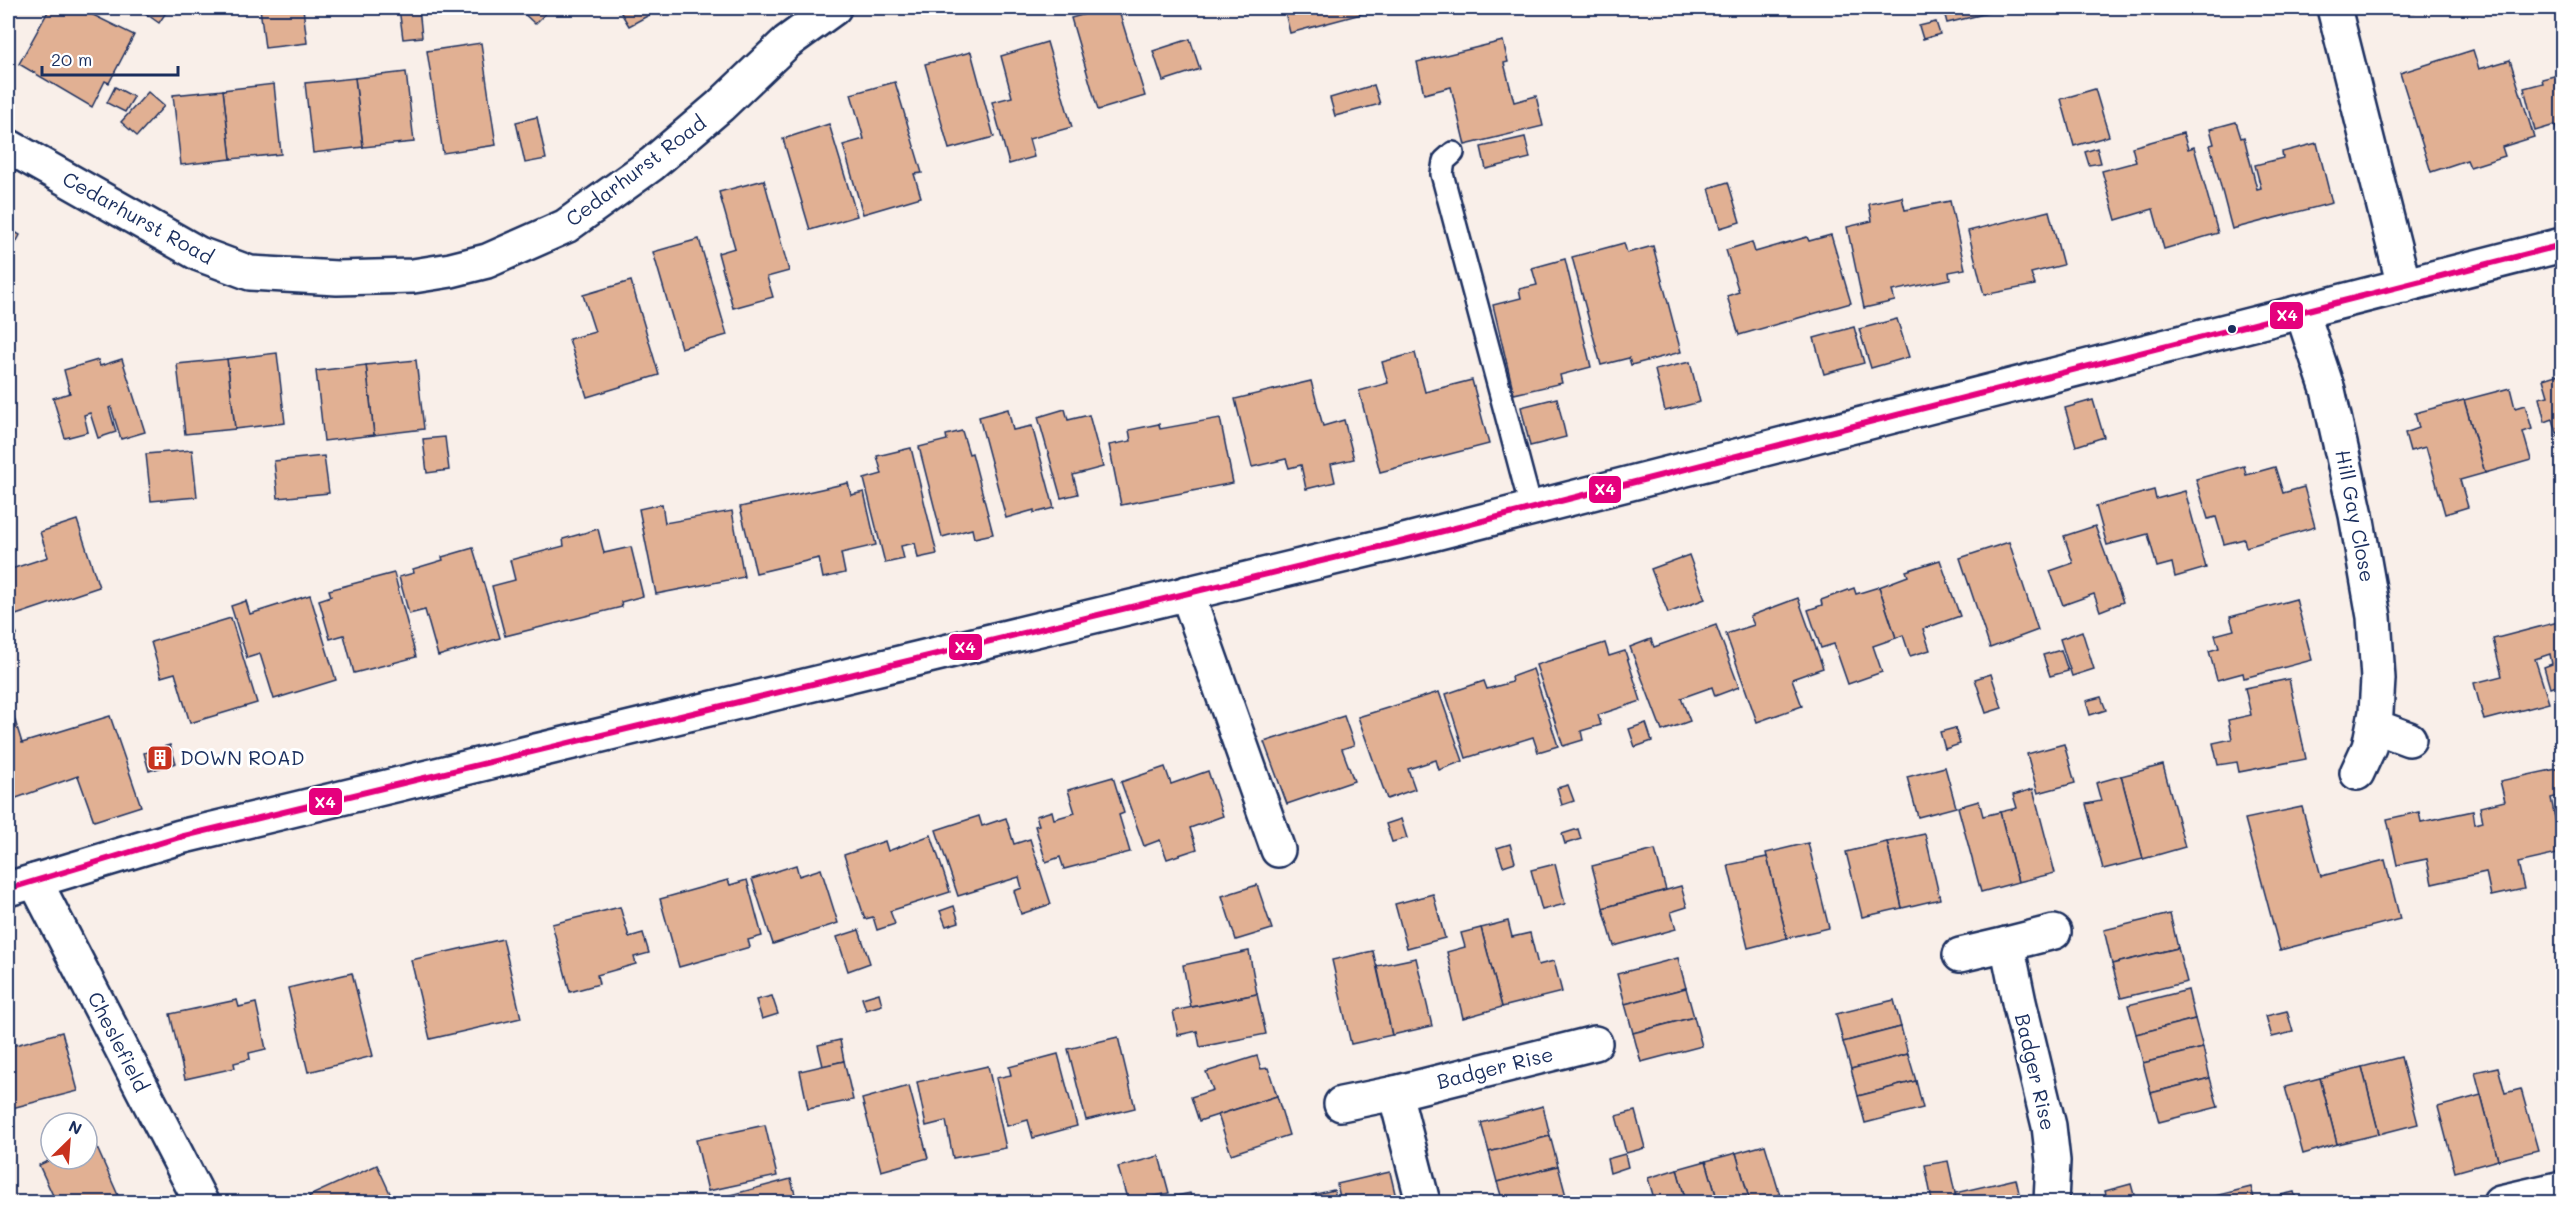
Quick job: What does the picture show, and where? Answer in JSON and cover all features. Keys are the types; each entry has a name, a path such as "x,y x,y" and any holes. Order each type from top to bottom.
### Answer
{"street":[{"name":"Cedarhurst Road","path":"8,146 199,254 241,270 265,275 337,278 412,276 451,270 487,261 566,226 652,164 720,106 787,42 834,8"},
{"path":"2334,8 2404,286"},
{"path":"21,885 180,837 1531,508 2562,245"},
{"name":"Hill Gay Close","path":"2302,312 2328,390 2356,515 2374,617 2378,679 2374,726 2369,747 2357,773"},
{"path":"1187,593 1278,850"},
{"path":"2374,726 2409,739"},
{"name":"Cheslefield","path":"21,885 201,1203"},
{"path":"1960,955 2054,933"},
{"name":"Badger Rise","path":"2007,944 2049,1126 2053,1161 2051,1203"},
{"name":"Badger Rise","path":"1341,1104 1395,1093 1595,1043"},
{"path":"1395,1093 1424,1203"},
{"path":"2500,1203 2562,1188"}],"lane":[{"path":"1453,153 1444,161 1443,174 1531,508"}],"building":[{"path":"50,8 79,8 134,35 109,83 105,81 92,107 19,64"},
{"path":"138,8 169,8 159,23"},
{"path":"260,8 303,8 307,43 265,48"},
{"path":"399,8 419,8 422,37 403,39"},
{"path":"518,8 551,8 535,24"},
{"path":"618,8 662,8 629,26"},
{"path":"1107,8 1118,8 1145,96 1098,110 1071,18"},
{"path":"1284,8 1364,8 1365,13 1290,33"},
{"path":"1943,8 2008,8 1947,23"},
{"path":"2407,8 2431,8 2409,13"},
{"path":"1936,22 1940,34 1923,39 1919,26"},
{"path":"1190,39 1200,69 1163,81 1153,51"},
{"path":"1503,41 1508,62 1504,63 1514,102 1536,96 1543,126 1465,145 1451,87 1424,94 1417,62"},
{"path":"1047,42 1072,127 1029,139 1034,157 1009,164 992,102 1012,97 1001,56"},
{"path":"481,43 496,145 443,153 427,51"},
{"path":"2473,50 2479,69 2510,60 2534,137 2502,147 2505,156 2470,167 2467,160 2431,172 2400,73"},
{"path":"971,52 994,137 949,149 925,64"},
{"path":"406,72 414,142 363,147 355,78"},
{"path":"2562,74 2562,131 2557,133 2555,125 2535,131 2524,88 2543,83 2542,79"},
{"path":"355,78 363,147 313,153 305,83"},
{"path":"895,82 922,173 914,174 921,197 863,214 843,145 864,139 851,94"},
{"path":"274,84 281,154 231,159 223,90"},
{"path":"1374,85 1380,104 1335,116 1330,98"},
{"path":"115,87 134,97 125,112 107,103"},
{"path":"2095,89 2109,136 2074,146 2061,99"},
{"path":"223,90 231,159 181,165 173,95"},
{"path":"148,92 164,106 137,136 121,122"},
{"path":"537,117 546,159 525,163 516,122"},
{"path":"2236,122 2241,138 2244,137 2257,189 2261,188 2255,165 2283,158 2282,152 2317,143 2332,203 2232,229 2210,145 2214,144 2210,129"},
{"path":"829,124 857,216 810,230 783,139"},
{"path":"2183,133 2188,149 2194,147 2218,233 2164,249 2153,209 2116,220 2102,171 2136,162 2132,147"},
{"path":"1525,137 1530,158 1486,169 1481,147"},
{"path":"2097,148 2101,163 2089,165 2085,152"},
{"path":"764,180 789,271 767,277 773,297 733,308 718,253 735,248 719,192"},
{"path":"1728,182 1740,222 1720,228 1709,188"},
{"path":"1902,197 1905,210 1950,201 1965,269 1949,272 1950,279 1892,291 1895,301 1864,308 1847,227 1872,221 1869,204"},
{"path":"2049,211 2063,265 2031,273 2035,285 1984,295 1968,231"},
{"path":"8,228 20,235 8,258"},
{"path":"1831,235 1851,303 1739,335 1727,296 1739,292 1726,250 1752,242 1755,252 1807,237 1809,241"},
{"path":"699,239 727,335 681,348 653,252"},
{"path":"1624,243 1627,253 1653,246 1681,352 1631,365 1629,358 1601,365 1572,257"},
{"path":"1565,259 1591,367 1560,375 1562,383 1514,394 1493,305 1521,298 1519,289 1537,285 1532,268"},
{"path":"631,281 659,375 587,397 569,339 595,332 583,295"},
{"path":"1897,319 1909,357 1871,368 1859,329"},
{"path":"1854,327 1864,363 1824,374 1814,338"},
{"path":"277,353 285,423 235,429 227,359"},
{"path":"1415,353 1425,392 1472,380 1489,444 1380,472 1359,391 1388,383 1382,362"},
{"path":"122,359 145,432 121,439 111,407 109,408 116,432 98,438 90,413 84,415 88,432 65,438 53,398 70,393 64,370 98,360 100,366"},
{"path":"227,359 235,429 185,434 177,364"},
{"path":"416,360 424,429 374,435 366,365"},
{"path":"1690,362 1700,402 1665,411 1655,370"},
{"path":"366,365 374,435 324,441 316,371"},
{"path":"2562,373 2562,451 2553,419 2545,422 2539,398 2548,396 2543,379"},
{"path":"1311,381 1323,426 1344,420 1354,459 1331,464 1335,482 1306,489 1301,465 1289,468 1286,459 1252,467 1235,399"},
{"path":"2510,388 2515,408 2525,405 2532,429 2523,432 2531,460 2485,473 2464,400"},
{"path":"1557,398 1566,437 1530,446 1521,407"},
{"path":"2093,400 2104,437 2076,446 2065,408"},
{"path":"2464,400 2485,473 2460,480 2468,507 2445,514 2426,447 2410,451 2405,433 2419,428 2415,413"},
{"path":"1008,409 1013,430 1032,426 1054,508 1034,513 1034,510 1006,518 979,417"},
{"path":"1065,409 1068,420 1089,415 1103,467 1073,475 1078,494 1061,498 1038,417"},
{"path":"1220,418 1233,483 1121,505 1109,445 1131,441 1129,430 1159,424 1160,429"},
{"path":"962,431 969,454 972,453 993,534 974,538 972,529 942,537 919,447 947,440 946,435"},
{"path":"445,437 449,470 427,473 423,439"},
{"path":"911,448 937,554 918,558 915,543 901,546 904,559 885,563 864,479 882,474 877,456"},
{"path":"192,450 197,497 151,501 146,454"},
{"path":"324,456 329,493 278,498 274,461"},
{"path":"2244,466 2246,475 2275,467 2283,493 2304,487 2315,527 2246,547 2244,539 2224,544 2216,517 2208,519 2196,479"},
{"path":"848,483 851,495 864,492 876,545 841,553 845,573 823,578 819,558 756,573 740,507"},
{"path":"2154,490 2156,499 2185,491 2206,568 2175,577 2172,563 2157,567 2148,534 2107,545 2096,506"},
{"path":"662,504 665,523 732,511 744,577 656,594 639,509"},
{"path":"77,520 99,587 10,617 17,635 8,638 8,570 48,557 40,532"},
{"path":"2095,526 2123,602 2100,611 2094,594 2063,605 2050,571 2073,563 2064,536"},
{"path":"598,529 604,553 631,547 643,596 621,602 622,607 505,636 492,586 515,580 510,560 564,546 563,539"},
{"path":"2009,542 2038,630 1990,648 1960,558"},
{"path":"473,548 500,638 438,656 425,610 409,614 399,577 414,573 413,569 443,560 442,557"},
{"path":"1689,555 1705,599 1668,613 1651,569"},
{"path":"1940,560 1960,616 1923,629 1930,650 1910,656 1903,635 1896,638 1879,587 1908,576 1906,571"},
{"path":"394,573 416,657 354,673 344,635 330,639 319,600 331,596 329,590"},
{"path":"1879,587 1896,638 1873,646 1882,672 1848,684 1834,644 1821,648 1808,610 1822,605 1821,600 1854,588 1856,594"},
{"path":"310,595 336,680 274,699 260,654 247,658 231,606 246,601 250,614"},
{"path":"1798,598 1823,668 1792,679 1802,706 1757,722 1726,634 1754,625 1750,616"},
{"path":"2296,599 2312,660 2244,678 2243,673 2217,680 2209,651 2219,648 2215,635 2234,630 2230,617"},
{"path":"231,618 257,703 190,723 175,673 161,677 151,642"},
{"path":"2562,621 2562,684 2550,688 2544,667 2552,664 2550,654 2535,659 2549,703 2484,720 2474,683 2502,676 2493,639"},
{"path":"1716,625 1739,687 1715,696 1712,687 1681,698 1690,721 1662,731 1630,647 1651,639 1654,647"},
{"path":"2082,631 2094,669 2072,676 2060,639"},
{"path":"1605,643 1609,656 1625,651 1641,701 1598,715 1601,725 1581,731 1583,740 1563,746 1536,665"},
{"path":"2061,650 2068,671 2050,676 2043,655"},
{"path":"1533,669 1558,746 1538,752 1533,737 1466,758 1446,694 1484,681 1487,689 1512,682 1511,677"},
{"path":"1991,674 2002,708 1986,713 1975,679"},
{"path":"2289,679 2306,759 2239,772 2237,762 2218,765 2213,743 2232,739 2228,720 2251,715 2245,688"},
{"path":"1439,692 1463,761 1439,770 1436,760 1408,769 1415,789 1387,799 1358,717"},
{"path":"2101,697 2106,710 2090,715 2086,701"},
{"path":"12,711 22,743 110,716 141,806 94,821 78,776 8,801 8,712"},
{"path":"1344,716 1354,745 1342,749 1354,781 1287,804 1264,742"},
{"path":"1646,723 1652,741 1635,747 1629,729"},
{"path":"1955,728 1960,744 1945,749 1940,732"},
{"path":"2064,744 2075,783 2038,793 2027,754"},
{"name":"DOWN ROAD","path":"170,745 176,763 149,771 144,753"},
{"path":"2163,765 2185,847 2143,859 2121,776"},
{"path":"1165,767 1171,784 1208,771 1223,816 1190,828 1197,849 1167,859 1160,840 1144,846 1121,782"},
{"path":"1945,767 1956,807 1918,817 1907,777"},
{"path":"2561,768 2562,795 2551,798 2562,853 2518,863 2524,889 2491,896 2486,872 2432,884 2427,859 2397,865 2387,819 2419,812 2421,822 2473,811 2475,824 2483,822 2480,807 2505,801 2500,781"},
{"path":"2121,776 2143,859 2103,869 2086,804 2101,801 2096,783"},
{"path":"1113,777 1124,813 1119,815 1130,852 1064,869 1060,857 1046,862 1035,826 1039,825 1036,816 1052,811 1054,819 1075,813 1068,790"},
{"path":"1568,785 1574,801 1562,805 1557,788"},
{"path":"2033,789 2055,873 2018,882 2000,812 2017,808 2013,795"},
{"path":"1979,801 1983,816 2000,812 2018,882 1981,892 1958,807"},
{"path":"2302,807 2321,876 2385,860 2400,919 2280,950 2245,819"},
{"path":"979,816 982,826 1006,818 1014,844 1030,839 1051,904 1021,914 1014,891 1022,888 1019,877 958,896 936,830"},
{"path":"1401,819 1407,838 1392,842 1386,824"},
{"path":"1578,829 1581,839 1565,844 1562,834"},
{"path":"1925,834 1940,899 1902,908 1887,842"},
{"path":"931,835 950,892 890,911 895,924 877,930 873,917 865,919 844,855 885,841 888,851"},
{"path":"1887,842 1902,908 1862,917 1846,852"},
{"path":"1808,843 1829,928 1787,938 1766,853"},
{"path":"1510,844 1515,862 1503,866 1497,848"},
{"path":"1655,850 1666,890 1603,908 1592,866"},
{"path":"1767,857 1787,938 1748,948 1728,865"},
{"path":"1555,864 1565,904 1542,910 1531,870"},
{"path":"796,865 799,876 821,869 838,923 773,944 752,879"},
{"path":"728,880 730,885 747,880 762,936 748,940 750,947 679,967 660,899"},
{"path":"1257,885 1272,929 1236,940 1222,896"},
{"path":"1681,886 1687,907 1671,912 1676,929 1614,946 1603,908"},
{"path":"1433,894 1445,938 1407,948 1395,904"},
{"path":"954,906 959,922 946,926 940,911"},
{"path":"620,907 629,937 643,933 649,953 634,957 636,964 597,975 599,984 570,992 552,924"},
{"path":"2170,914 2178,948 2112,964 2104,930"},
{"path":"1508,921 1512,937 1530,933 1538,965 1554,961 1562,992 1502,1007 1481,928"},
{"path":"1481,928 1502,1007 1463,1018 1447,952 1465,947 1461,933"},
{"path":"859,930 870,963 848,971 837,937"},
{"path":"503,939 521,1018 430,1039 411,960"},
{"path":"2178,948 2187,982 2121,998 2112,964"},
{"path":"1249,951 1257,994 1191,1007 1183,965"},
{"path":"1373,951 1392,1035 1351,1044 1332,960"},
{"path":"1416,958 1432,1026 1392,1035 1377,966"},
{"path":"1678,958 1686,988 1625,1004 1617,974"},
{"path":"352,973 373,1056 308,1072 288,988"},
{"path":"1686,988 1694,1017 1633,1033 1625,1004"},
{"path":"2188,990 2195,1019 2136,1034 2128,1005"},
{"path":"879,993 882,1005 866,1010 862,998"},
{"path":"1257,994 1266,1034 1200,1047 1197,1031 1178,1035 1173,1011"},
{"path":"772,996 778,1014 762,1019 756,1000"},
{"path":"237,1000 239,1007 256,1003 266,1049 249,1053 250,1059 234,1063 235,1068 185,1079 170,1014"},
{"path":"1894,1000 1901,1027 1843,1042 1836,1014"},
{"path":"2287,1011 2293,1032 2272,1037 2266,1016"},
{"path":"1694,1017 1702,1046 1641,1062 1633,1033"},
{"path":"2195,1019 2203,1048 2143,1063 2136,1034"},
{"path":"1901,1027 1908,1054 1851,1069 1843,1042"},
{"path":"62,1032 78,1091 8,1109 8,1047"},
{"path":"1118,1037 1135,1108 1086,1120 1068,1049"},
{"path":"840,1040 844,1061 823,1066 818,1045"},
{"path":"2203,1048 2210,1078 2151,1093 2143,1063"},
{"path":"1058,1054 1077,1126 1033,1138 1028,1120 1007,1126 996,1078 1011,1075 1009,1067"},
{"path":"1908,1054 1916,1081 1858,1096 1851,1069"},
{"path":"1257,1056 1261,1069 1268,1068 1277,1096 1199,1121 1191,1097 1213,1090 1206,1072"},
{"path":"2401,1057 2418,1124 2379,1134 2362,1067"},
{"path":"844,1061 853,1100 808,1109 800,1071"},
{"path":"988,1066 1006,1148 953,1158 946,1121 926,1126 917,1082"},
{"path":"2362,1067 2379,1134 2337,1144 2320,1078"},
{"path":"2498,1067 2505,1093 2521,1089 2538,1150 2498,1160 2475,1072"},
{"path":"2562,1077 2562,1108 2554,1079"},
{"path":"2210,1078 2218,1107 2159,1122 2151,1093"},
{"path":"2320,1078 2337,1144 2303,1154 2285,1087"},
{"path":"1916,1081 1923,1108 1865,1123 1858,1096"},
{"path":"909,1086 928,1158 881,1171 862,1099"},
{"path":"2481,1095 2498,1160 2455,1172 2438,1107"},
{"path":"1277,1096 1289,1135 1231,1154 1218,1115"},
{"path":"1543,1106 1550,1136 1489,1152 1481,1123"},
{"path":"1635,1111 1645,1148 1626,1153 1616,1116"},
{"path":"765,1125 777,1176 708,1191 696,1140"},
{"path":"1550,1136 1558,1166 1497,1182 1489,1152"},
{"path":"1765,1145 1782,1202 1750,1202 1736,1153"},
{"path":"99,1152 121,1202 56,1202 42,1171 99,1171"},
{"path":"1736,1153 1750,1202 1718,1202 1706,1161"},
{"path":"1625,1154 1628,1167 1610,1173 1607,1159"},
{"path":"1159,1156 1169,1193 1128,1202 1118,1167"},
{"path":"1706,1161 1718,1202 1686,1202 1677,1169"},
{"path":"1948,1161 1957,1202 1926,1202 1932,1201 1925,1165"},
{"path":"377,1165 394,1202 312,1202 309,1196"},
{"path":"1558,1166 1566,1196 1540,1202 1503,1202 1497,1182"},
{"path":"1677,1169 1686,1202 1655,1202 1648,1178"},
{"path":"1390,1172 1397,1202 1341,1202 1337,1184"},
{"path":"791,1179 797,1202 711,1202 711,1200"},
{"path":"2016,1179 2021,1202 1957,1202 1955,1193"},
{"path":"2131,1184 2136,1202 2108,1202 2105,1191"},
{"path":"2251,1187 2255,1202 2213,1202 2211,1197"},
{"path":"1334,1190 1337,1202 1313,1202 1312,1195"},
{"path":"2294,1192 2297,1202 2256,1201"},
{"path":"1190,1193 1193,1202 1172,1202 1171,1197"},
{"path":"1885,1195 1887,1202 1852,1202"},
{"path":"1566,1196 1568,1202 1540,1202"}],"transit line":[{"name":"X4","path":"8,889 180,837 1408,540 2562,245"}],"place":[{"name":"DOWN ROAD","path":"160,758"}]}
